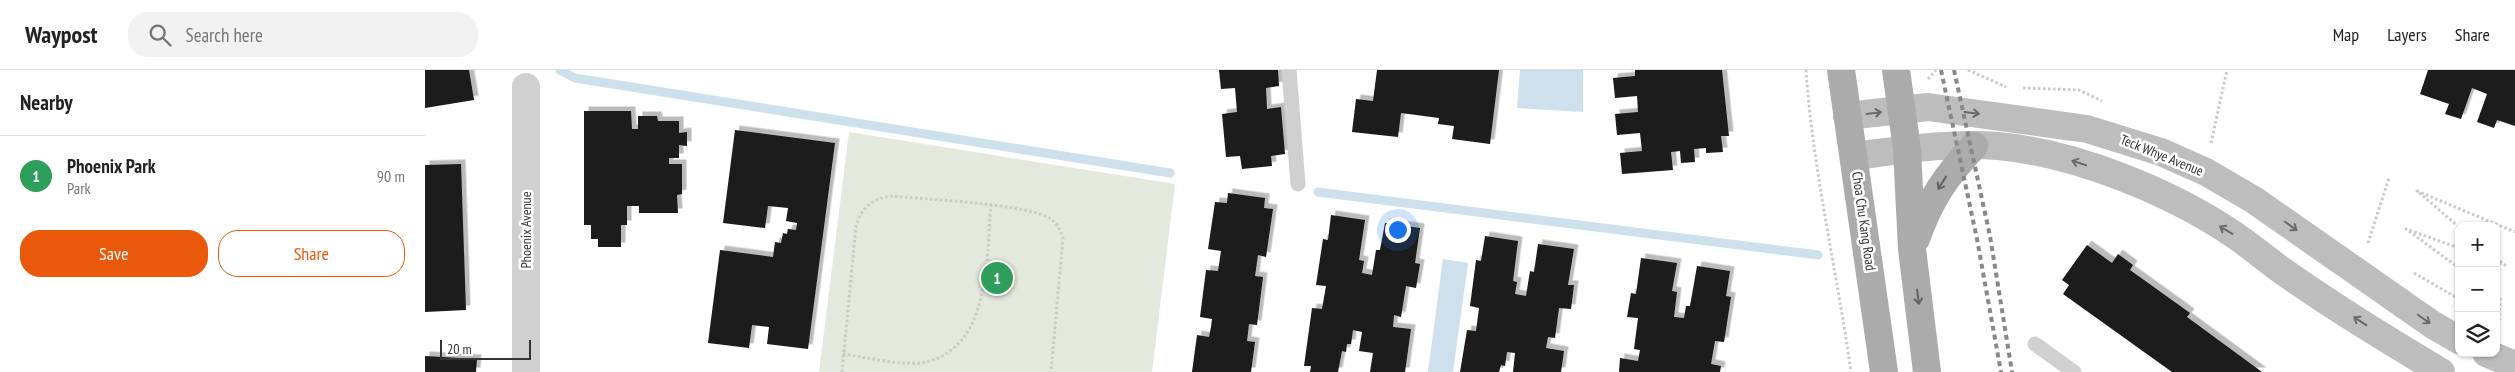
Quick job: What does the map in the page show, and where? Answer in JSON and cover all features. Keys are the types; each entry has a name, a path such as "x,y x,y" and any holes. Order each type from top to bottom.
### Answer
{"main road":[{"name":"Choa Chu Kang Road","path":"1841,70 1855,156 1884,372"},
{"path":"1896,70 1907,149 1912,249 1927,372"},
{"name":"Teck Whye Avenue","path":"1847,116 1929,107 2087,129 2135,142 2186,162 2254,200 2433,325 2455,338"},
{"path":"1912,249 1930,202 1947,175 1974,146"},
{"path":"1855,156 1907,149 1997,146 2049,154 2106,172 2169,197 2233,234 2284,272 2441,372"},
{"path":"2496,357 2515,365"}],"street":[{"name":"Phoenix Avenue","path":"526,87 526,372"}],"lane":[{"path":"1289,70 1298,184"},
{"path":"2035,344 2074,372"}],"path":[{"path":"1806,70 1816,170 1851,372"},
{"path":"2211,145 2227,70"},
{"path":"2367,246 2389,178"},
{"path":"2455,223 2417,191 2491,222"},
{"path":"842,372 856,226 859,215 876,198 891,196 991,205 1037,213 1050,218 1059,227 1063,238 1051,372"},
{"path":"843,354 907,363 925,362 953,349 972,326 983,294 991,205"},
{"path":"2500,226 2515,232"},
{"path":"2455,247 2406,229 2455,265"}],"shaded area":[{"path":"849,132 1175,184 1152,372 819,372"}],"water":[{"path":"1520,70 1583,70 1583,112 1517,108"},
{"path":"1443,259 1468,263 1453,372 1428,372"}],"building":[{"path":"425,70 469,70 474,100 425,108"},
{"path":"1219,70 1278,70 1279,86 1266,88 1267,109 1281,107 1285,154 1271,156 1272,166 1242,169 1240,156 1226,157 1222,114 1237,112 1235,88 1221,89"},
{"path":"1377,70 1499,70 1490,144 1452,139 1454,126 1438,124 1439,118 1401,113 1398,137 1352,132 1356,99 1373,101"},
{"path":"1635,70 1722,70 1729,136 1721,136 1723,152 1706,153 1706,148 1694,149 1695,162 1681,163 1680,151 1671,152 1673,170 1622,174 1620,153 1642,151 1640,133 1617,135 1615,114 1638,112 1637,96 1615,98 1613,78 1635,76"},
{"path":"2428,70 2515,70 2515,126 2497,120 2494,128 2477,122 2487,94 2472,88 2461,119 2445,114 2449,104 2420,94"},
{"path":"584,111 631,111 632,129 638,129 638,116 657,116 658,121 679,121 679,133 687,132 687,146 679,145 679,158 669,158 669,164 682,164 682,194 677,195 678,213 639,213 639,206 627,206 627,225 621,225 621,247 598,247 598,239 591,239 591,225 584,225"},
{"path":"735,130 835,143 808,349 767,344 769,327 752,325 749,348 708,343 720,250 773,257 775,242 781,243 783,233 787,234 788,229 796,230 797,223 786,221 788,208 768,206 765,228 723,223"},
{"path":"461,164 466,310 425,312 425,165"},
{"path":"1228,193 1265,198 1264,208 1273,209 1266,257 1258,255 1255,276 1263,277 1257,325 1249,324 1247,341 1255,342 1251,372 1192,372 1197,335 1209,337 1211,327 1212,319 1200,317 1206,270 1218,271 1221,251 1208,249 1215,202 1227,203"},
{"path":"1331,215 1365,220 1359,260 1364,261 1362,273 1372,275 1376,250 1380,250 1385,223 1420,228 1415,263 1420,264 1416,288 1406,286 1401,317 1394,315 1393,327 1411,329 1405,372 1370,372 1373,353 1359,351 1362,332 1353,330 1351,344 1347,344 1346,352 1342,351 1338,372 1310,372 1311,366 1304,366 1312,308 1322,309 1326,286 1316,285 1323,239 1328,240"},
{"path":"1485,236 1518,241 1513,281 1517,282 1515,294 1526,296 1530,271 1534,272 1538,244 1574,249 1568,285 1574,285 1571,309 1559,308 1555,338 1548,337 1546,348 1564,351 1561,372 1513,372 1515,353 1507,352 1505,366 1501,365 1499,372 1460,372 1467,330 1476,331 1479,308 1470,306 1476,260 1481,261"},
{"path":"2087,245 2112,263 2118,254 2133,265 2130,270 2190,313 2187,317 2262,372 2172,372 2063,294 2069,285 2062,280"},
{"path":"1641,258 1677,263 1672,291 1677,292 1674,317 1684,318 1686,306 1690,306 1697,266 1730,271 1726,296 1731,297 1724,342 1715,341 1711,364 1721,366 1720,372 1619,372 1620,358 1638,361 1640,350 1634,349 1638,318 1627,317 1631,293 1636,294"},
{"path":"425,356 477,359 476,372 425,372"}],"waterway":[{"path":"560,70 575,78 1170,173"},
{"path":"1318,192 1818,255"}],"railway":[{"path":"1941,70 1977,239 2001,372"},
{"path":"1954,70 1990,236 2012,372"}],"place":[{"name":"Phoenix Park","path":"997,278"}]}
